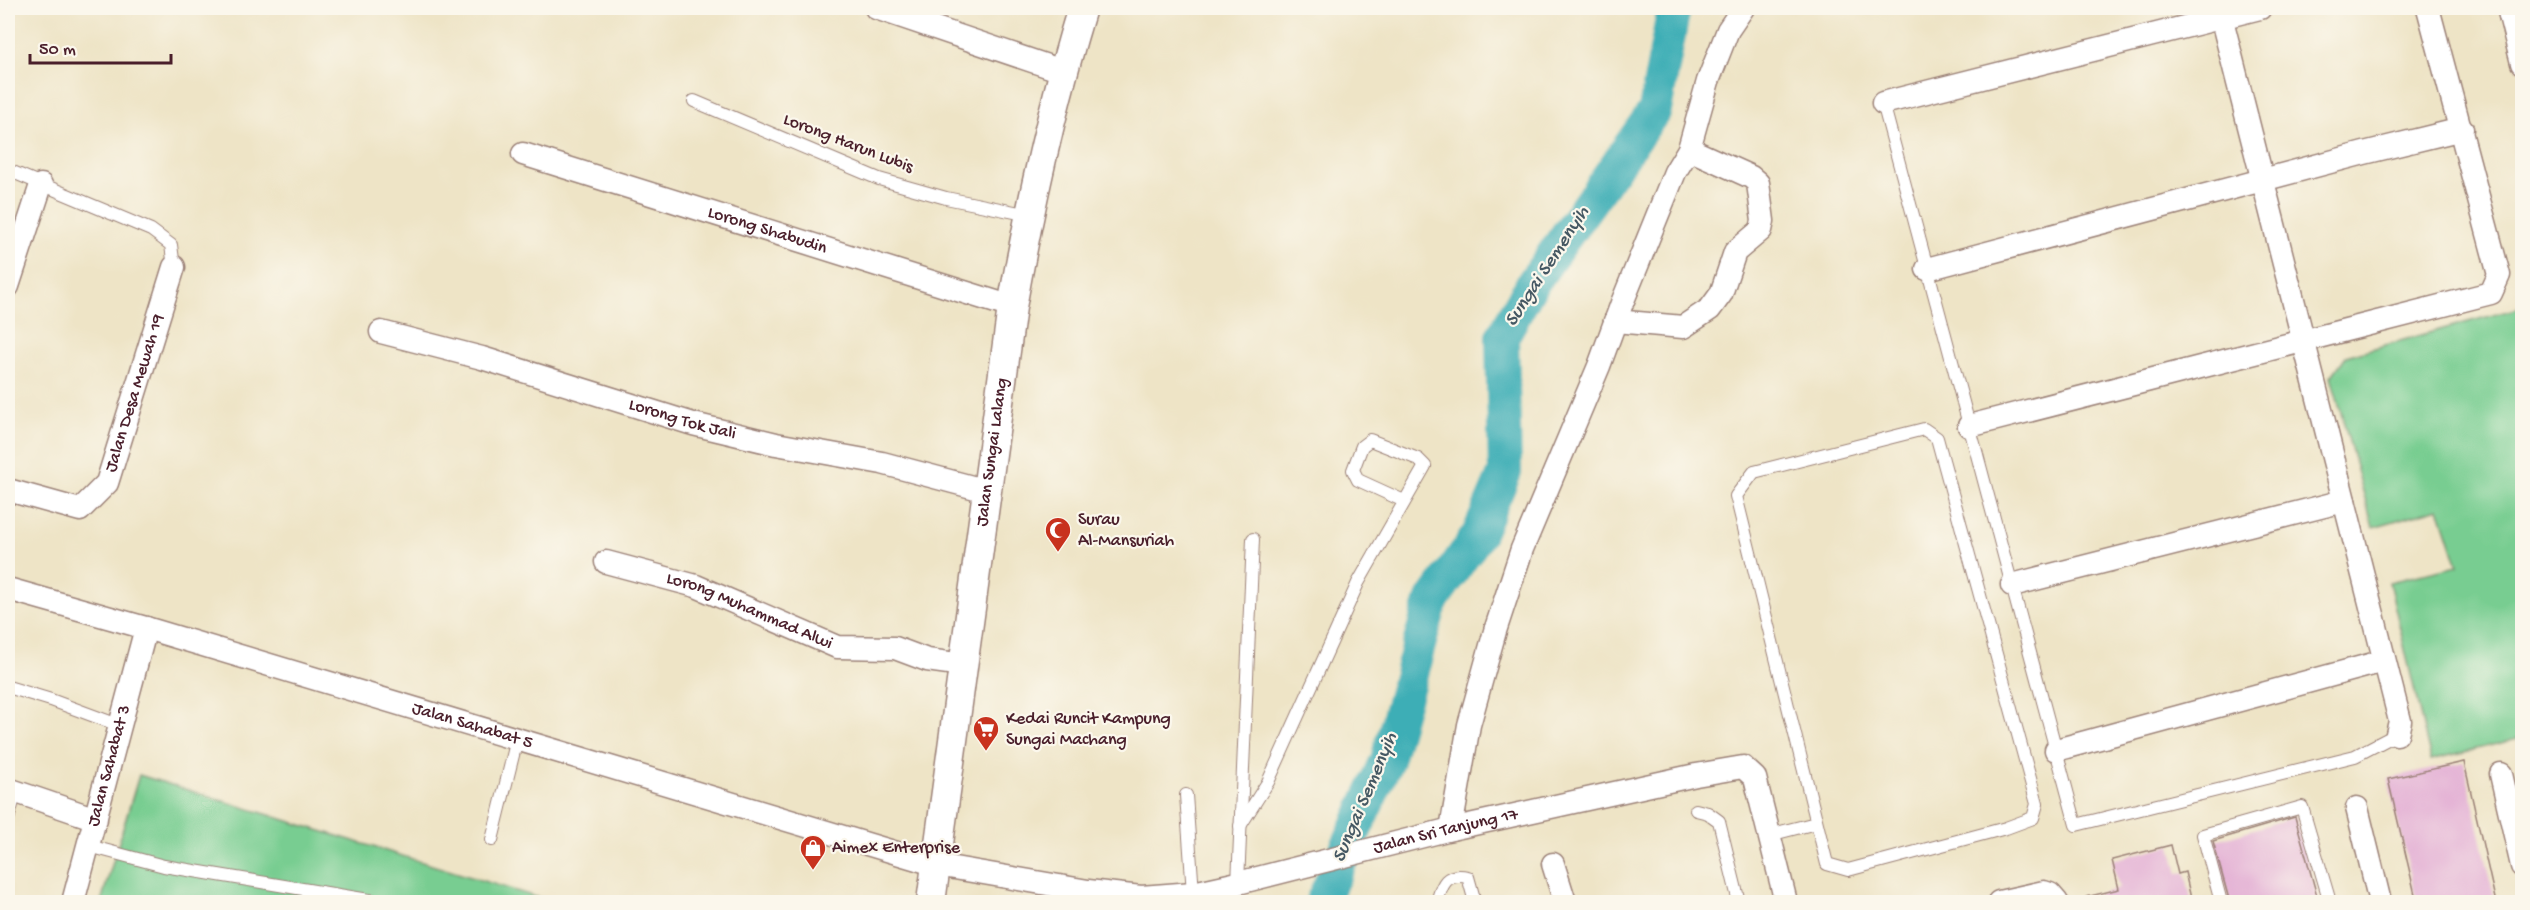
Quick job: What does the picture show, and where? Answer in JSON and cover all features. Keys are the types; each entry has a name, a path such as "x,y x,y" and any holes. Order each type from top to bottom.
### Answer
{"street":[{"path":"876,8 1062,71"},
{"name":"Jalan Sungai Lalang","path":"931,903 1012,307 1029,215 1062,71 1082,8"},
{"path":"1451,829 1469,724 1521,549 1599,366 1675,172 1689,149 1708,81 1728,30 1743,8"},
{"path":"1883,103 2220,12 2260,8"},
{"path":"1969,426 2491,292 2499,275 2428,8"},
{"path":"2508,8 2523,63"},
{"path":"2220,12 2400,721 2397,734"},
{"path":"1927,269 2462,129"},
{"path":"1615,321 1683,327 1710,309 1720,294 1735,252 1761,230 1763,220 1758,183 1751,177 1689,149"},
{"name":"Lorong Shabudin","path":"523,154 1012,307"},
{"path":"8,286 41,185"},
{"name":"Jalan Desa Mewah 19","path":"8,490 80,510 107,483 174,267"},
{"name":"Lorong Tok Jali","path":"381,332 482,358 693,424 776,444 882,463 987,491"},
{"path":"2012,585 2344,501"},
{"name":"Lorong Muhammad Alwi","path":"606,562 696,586 837,647 895,648 927,660 963,665"},
{"name":"Jalan Sahabat 5","path":"8,589 146,628 937,865"},
{"name":"Jalan Sahabat 3","path":"73,903 146,628"},
{"path":"2056,750 2384,661"},
{"name":"Jalan Sri Tanjung 17","path":"937,865 1088,891 1141,897 1225,891 1299,867 1451,829 1743,767 1755,778 1786,903"},
{"path":"2501,774 2523,866"},
{"path":"12,790 96,819"},
{"path":"2357,808 2380,903"},
{"path":"1553,864 1565,903"},
{"path":"2000,903 2043,892 2050,894 2057,903"}],"lane":[{"name":"Lorong Harun Lubis","path":"694,101 879,179 946,198 1029,215"},
{"path":"1883,103 2076,825 2355,756 2397,734"},
{"path":"8,170 151,230 171,245 174,267"},
{"path":"1924,429 1937,438 2037,804 2032,818 2006,828 1848,870 1827,864 1816,823 1736,496 1754,472 1924,429"},
{"path":"1240,826 1268,782 1358,583 1425,466 1418,459 1370,440 1362,446 1353,470 1358,480 1404,501"},
{"path":"1225,891 1240,826 1253,539"},
{"path":"8,687 121,726"},
{"path":"492,840 517,740"},
{"path":"8,819 12,790"},
{"path":"1186,795 1193,893"},
{"path":"2221,903 2203,835 2302,807 2330,903"},
{"path":"1696,810 1708,813 1719,821 1739,903"},
{"path":"1769,836 1816,823"},
{"path":"89,846 164,866 381,903"},
{"path":"1437,903 1442,885 1449,878 1458,875 1468,877 1475,903"}],"green space":[{"path":"2522,307 2522,738 2431,760 2389,582 2458,566 2439,508 2373,527 2331,377 2346,356"},
{"path":"139,775 552,902 101,902"}],"building":[{"path":"2464,762 2496,903 2417,903 2388,779"},
{"path":"2295,817 2319,903 2230,903 2213,841"},
{"path":"2171,845 2178,874 2185,872 2192,903 2086,903 2086,897 2119,889 2112,860"}],"waterway":[{"name":"Sungai Semenyih","path":"1322,902 1387,760 1431,602 1478,535 1505,472 1502,337 1532,284 1655,110 1674,8"}],"place":[{"name":"Surau Al-Mansuriah","path":"1058,553"},
{"name":"Kedai Runcit Kampung Sungai Machang","path":"986,752"},
{"name":"Aimex Enterprise","path":"813,871"}]}
